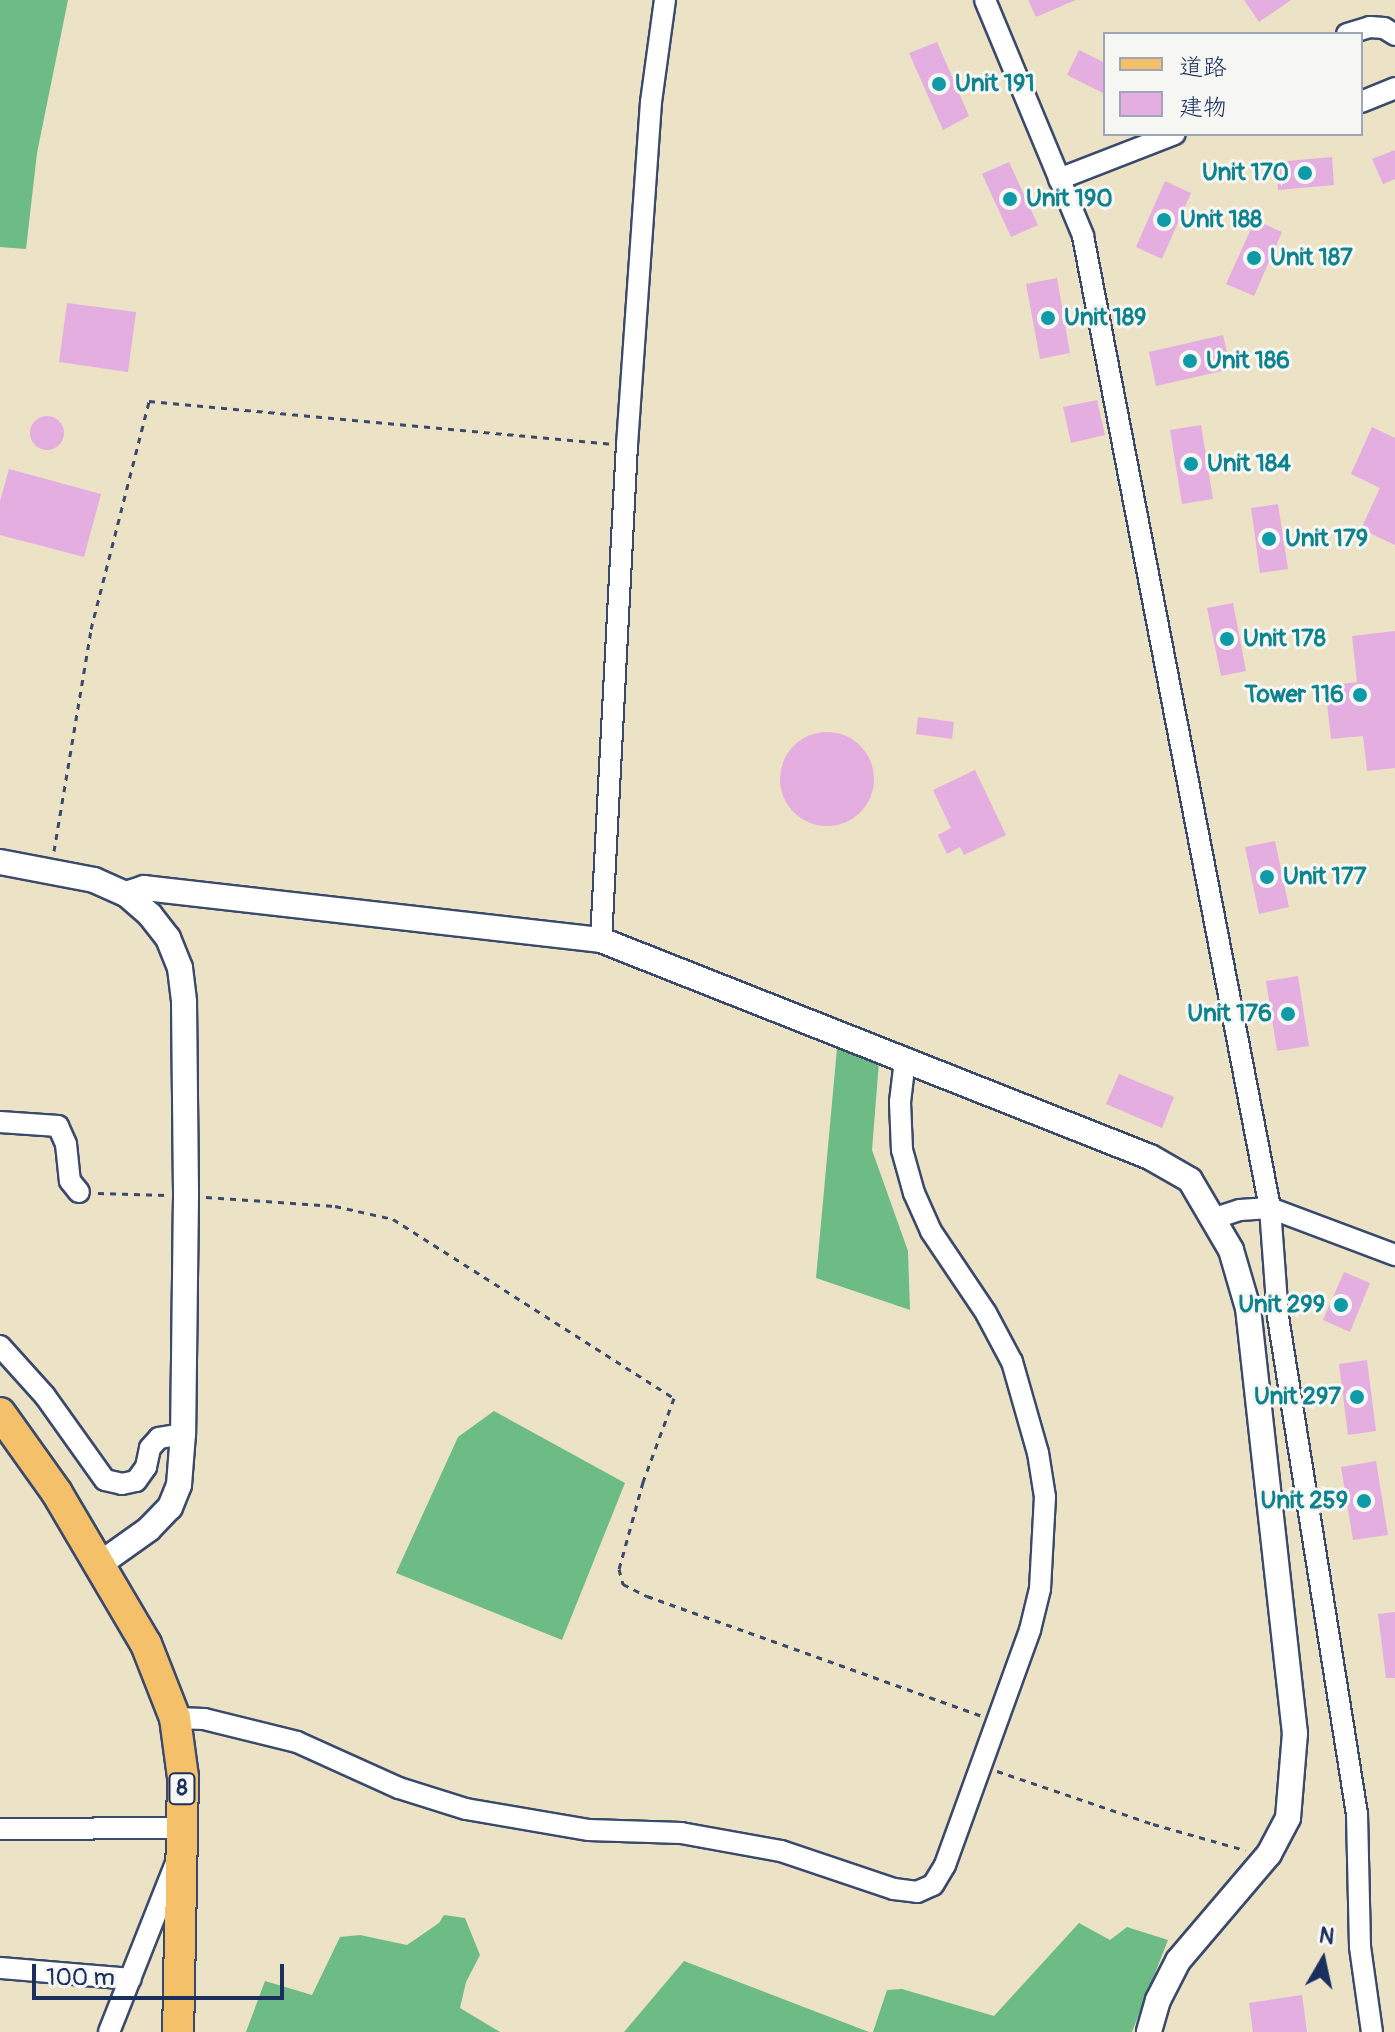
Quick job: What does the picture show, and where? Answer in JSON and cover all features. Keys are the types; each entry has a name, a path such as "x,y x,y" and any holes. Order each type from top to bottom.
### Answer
{"main road":[{"name":"8","path":"0,1413 57,1493 146,1644 175,1718 183,1777 178,2032"}],"street":[{"path":"601,940 627,445 651,102 665,0"},
{"path":"985,0 1083,236 1270,1208 1278,1317 1357,1814 1360,1947 1372,2032"},
{"path":"1354,32 1370,27 1384,28 1395,35"},
{"path":"1363,101 1395,88"},
{"path":"1059,179 1170,136"},
{"path":"0,862 94,880 126,894 150,915 168,938 180,968 184,1002 186,1196 183,1434 179,1485 170,1507 149,1529 100,1564"},
{"path":"126,894 144,888 601,940 1150,1157 1190,1180 1231,1250 1248,1308 1295,1733 1288,1818 1269,1854 1178,1961 1158,2000 1149,2032"},
{"path":"175,1718 204,1719 297,1742 399,1788 466,1809 589,1830 681,1833 766,1848 894,1889 917,1892 933,1885 945,1865 1030,1630 1040,1589 1045,1497 1032,1427 1012,1362 986,1313 931,1231 914,1193 902,1150 900,1102 905,1060"},
{"path":"0,1122 58,1126 66,1144 70,1181 79,1192"},
{"path":"1215,1218 1240,1210 1270,1208 1395,1255"},
{"path":"0,1346 45,1396 105,1480 122,1484 136,1481 146,1467 150,1448 159,1438 183,1434"},
{"path":"0,1829 181,1839 109,2032"},
{"path":"0,1968 131,1979"}],"path":[{"path":"51,870 91,629 149,401 627,445"},
{"path":"79,1192 335,1206 393,1219 674,1398 643,1482 619,1569 623,1584 647,1596 997,1721"},
{"path":"982,1766 1153,1824 1269,1854"}],"green space":[{"path":"0,0 68,0 37,153 26,249 0,247"},
{"path":"837,1048 879,1062 872,1150 908,1251 910,1310 816,1278"},
{"path":"494,1411 625,1483 562,1640 396,1573 458,1437"},
{"path":"444,1915 465,1918 480,1955 466,1982 460,2008 500,2032 246,2032 265,1981 312,1995 340,1937 360,1935 407,1945 439,1923"},
{"path":"1079,1923 1110,1940 1127,1927 1168,1940 1132,2032 873,2032 887,1990 902,1989 994,2016"},
{"path":"684,1961 869,2032 624,2032"}],"building":[{"path":"1028,0 1076,0 1036,17"},
{"path":"1244,0 1291,0 1259,22"},
{"name":"Unit 191","path":"937,42 969,116 943,130 909,53"},
{"path":"1079,50 1103,62 1103,93 1067,75"},
{"path":"1395,150 1395,179 1383,184 1372,159"},
{"name":"Unit 170","path":"1332,157 1334,185 1278,190 1276,162"},
{"name":"Unit 190","path":"1009,162 1038,225 1011,237 982,174"},
{"name":"Unit 188","path":"1165,181 1191,193 1162,259 1136,247"},
{"name":"Unit 187","path":"1255,220 1282,232 1254,296 1226,284"},
{"name":"Unit 189","path":"1057,278 1070,353 1040,359 1026,284"},
{"path":"67,303 136,312 128,372 59,362"},
{"name":"Unit 186","path":"1223,335 1231,369 1156,386 1149,352"},
{"path":"1097,400 1105,435 1071,443 1063,407"},
{"path":"47,416 59,421 64,433 59,445 47,450 35,445 30,433 35,421"},
{"name":"Unit 184","path":"1201,425 1213,499 1182,504 1170,430"},
{"path":"1372,427 1395,438 1395,545 1361,529 1380,488 1351,474"},
{"path":"9,469 101,494 84,557 0,535 0,501"},
{"name":"Unit 179","path":"1278,504 1288,569 1260,573 1251,508"},
{"name":"Unit 178","path":"1233,603 1246,671 1221,676 1207,608"},
{"name":"Tower 116","path":"1395,631 1395,768 1367,771 1363,736 1331,739 1325,686 1357,682 1352,636"},
{"path":"918,717 954,722 952,739 916,734"},
{"path":"827,732 845,735 860,746 871,761 874,779 871,797 860,812 845,823 827,826 809,823 794,812 783,797 780,779 783,761 794,746 809,735"},
{"path":"975,770 1006,835 964,855 960,847 947,854 938,835 951,828 933,790"},
{"name":"Unit 177","path":"1275,841 1289,907 1259,914 1245,847"},
{"name":"Unit 176","path":"1298,976 1309,1046 1277,1051 1266,981"},
{"path":"1119,1074 1174,1097 1162,1128 1106,1104"},
{"name":"Unit 299","path":"1344,1272 1370,1283 1350,1332 1323,1320"},
{"name":"Unit 297","path":"1367,1360 1376,1431 1348,1435 1339,1364"},
{"name":"Unit 259","path":"1376,1461 1388,1535 1353,1540 1341,1467"},
{"path":"1395,1612 1395,1678 1386,1678 1378,1614"},
{"path":"1302,1995 1307,2032 1253,2032 1249,2003"}],"place":[{"name":"Unit 191","path":"939,84"},
{"name":"Unit 170","path":"1305,173"},
{"name":"Unit 190","path":"1010,199"},
{"name":"Unit 188","path":"1164,220"},
{"name":"Unit 187","path":"1254,258"},
{"name":"Unit 189","path":"1048,318"},
{"name":"Unit 186","path":"1190,361"},
{"name":"Unit 184","path":"1191,464"},
{"name":"Unit 179","path":"1269,539"},
{"name":"Unit 178","path":"1227,639"},
{"name":"Tower 116","path":"1360,695"},
{"name":"Unit 177","path":"1267,877"},
{"name":"Unit 176","path":"1288,1014"},
{"name":"Unit 299","path":"1341,1305"},
{"name":"Unit 297","path":"1357,1397"},
{"name":"Unit 259","path":"1364,1501"}]}
